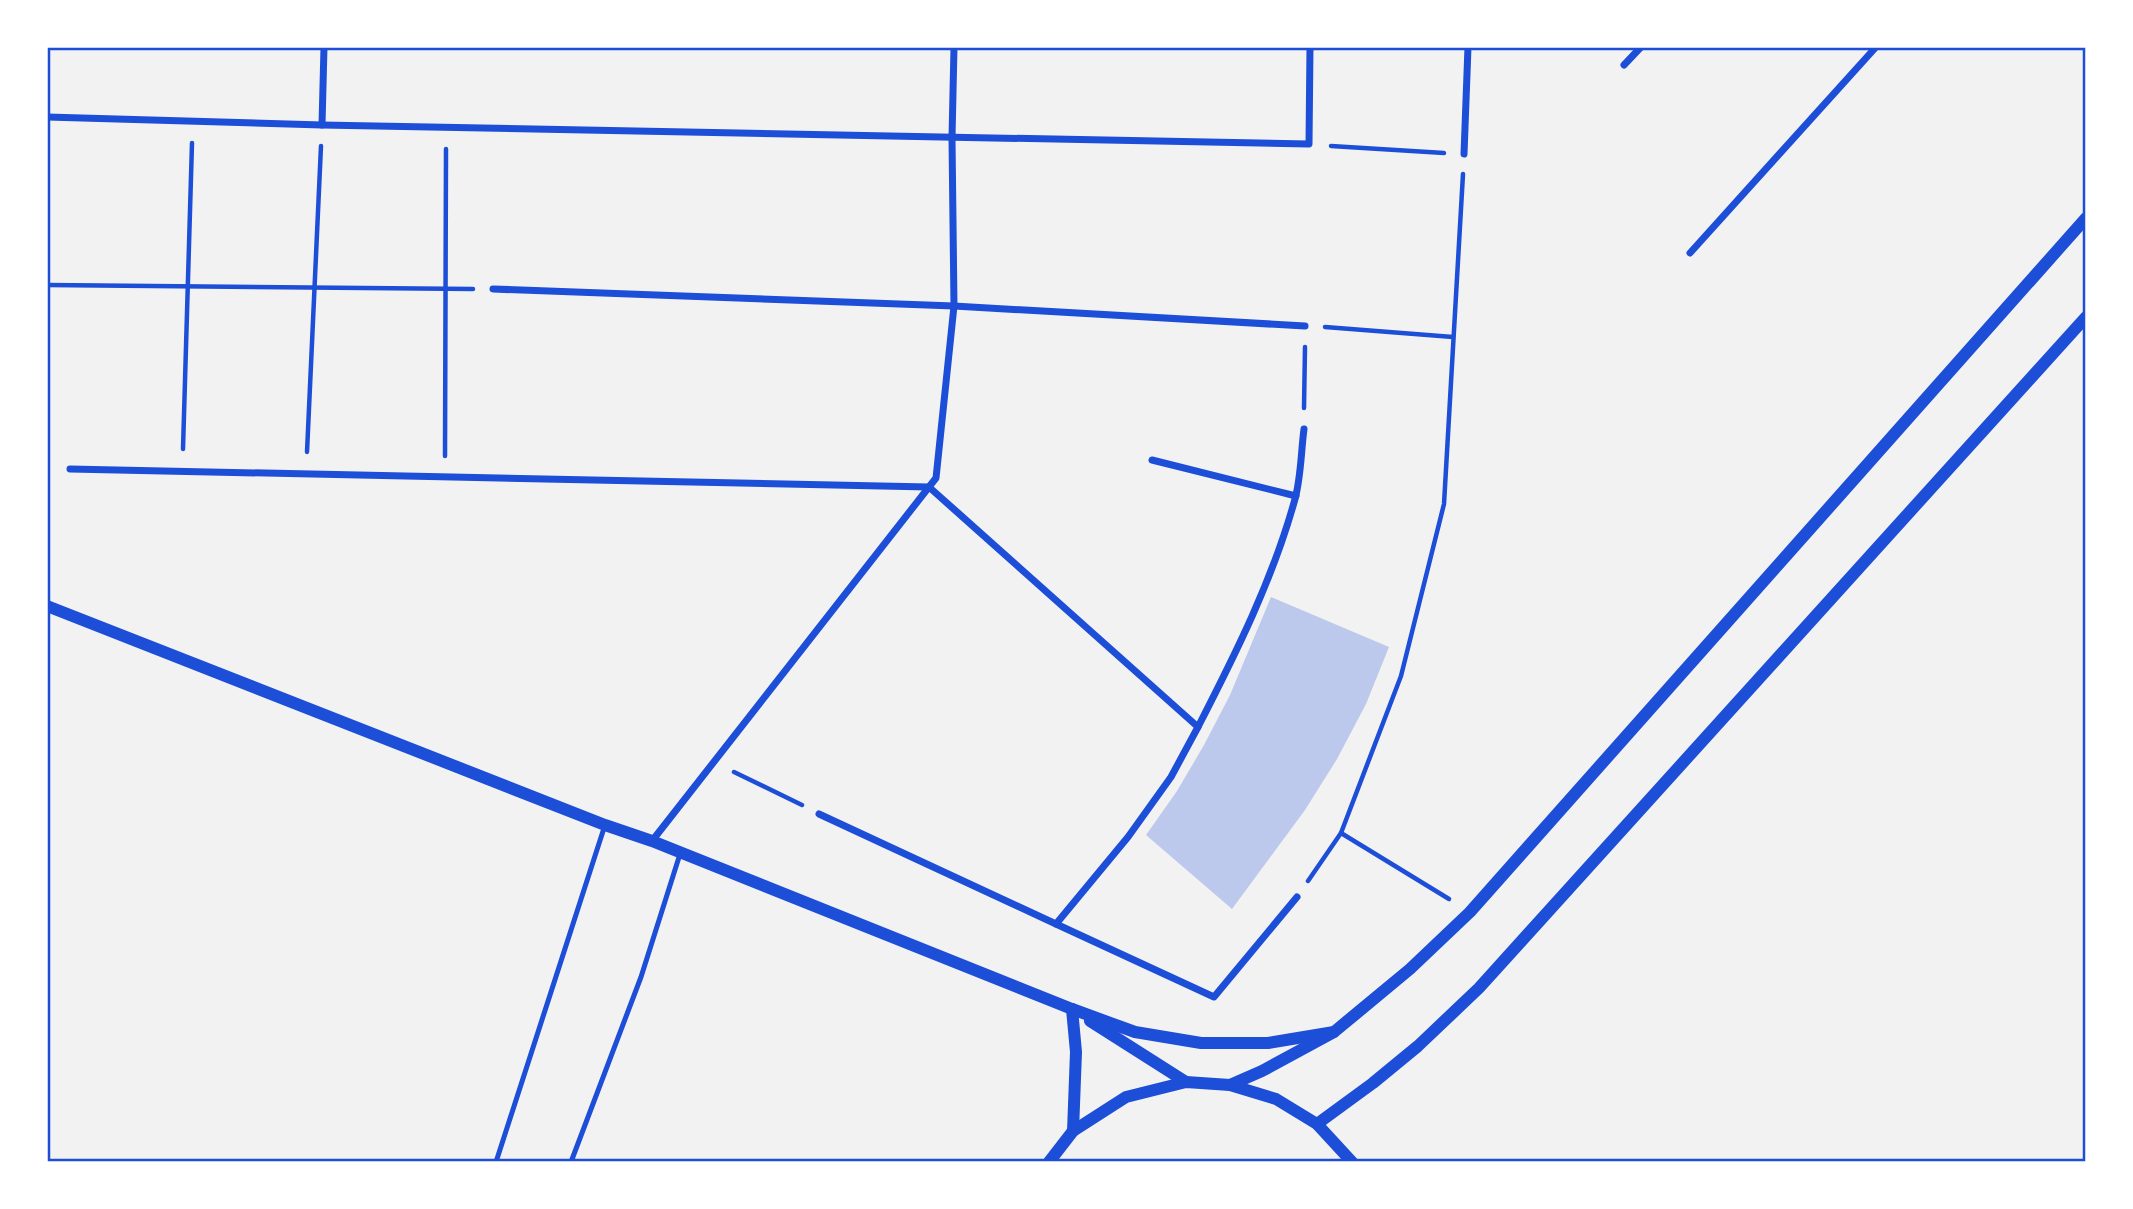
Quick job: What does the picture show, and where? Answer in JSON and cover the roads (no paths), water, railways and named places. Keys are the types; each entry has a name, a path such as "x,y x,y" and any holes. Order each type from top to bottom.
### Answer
{"street":[{"path":"322,125 324,47"},
{"path":"652,841 936,478 954,306 954,47"},
{"path":"47,117 446,128 1309,144 1310,47"},
{"path":"1464,154 1468,47"},
{"path":"1624,65 1641,47"},
{"path":"1690,253 1876,47"},
{"path":"1230,1084 1262,1071 1334,1032 1410,969 1470,912 2086,218"},
{"path":"493,289 954,306 1305,326"},
{"path":"1317,1124 1418,1046 1479,988 2086,317"},
{"path":"1056,924 1128,837 1171,777 1237,652 1269,577 1296,496 1304,429"},
{"path":"1152,460 1296,496"},
{"path":"71,469 929,487 1198,727"},
{"path":"47,606 1135,1032 1201,1043 1268,1043 1334,1032"},
{"path":"819,814 1214,997 1297,897"},
{"path":"1072,1009 1186,1082"},
{"path":"1072,1009 1076,1052 1073,1131"},
{"path":"1049,1162 1073,1131 1126,1097 1186,1082 1230,1084 1276,1099 1317,1124 1352,1162"}],"lane":[{"path":"496,1162 605,825"},
{"path":"571,1162 641,977 680,854"}]}
